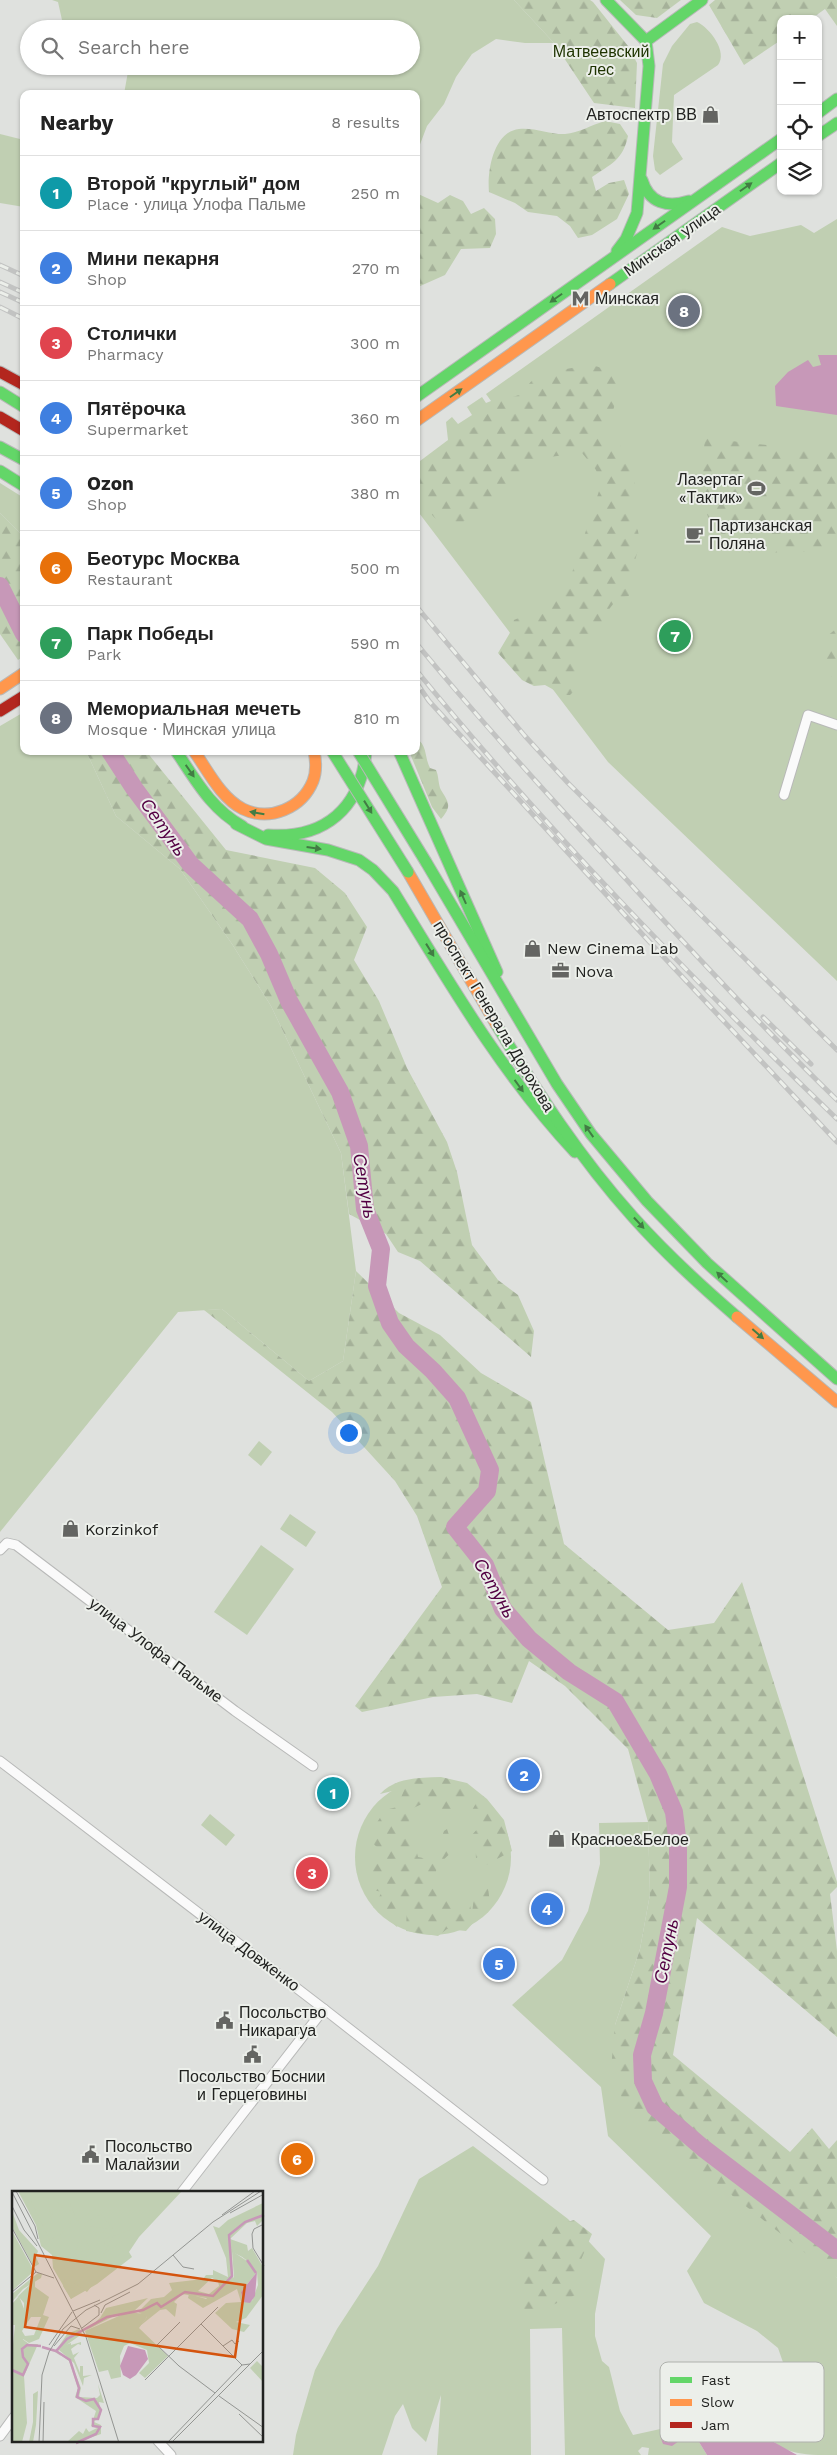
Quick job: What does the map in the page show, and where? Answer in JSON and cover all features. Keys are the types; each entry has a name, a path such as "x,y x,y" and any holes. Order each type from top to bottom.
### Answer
{"main road":[{"path":"606,0 646,41 649,66 637,212 626,239 610,260"},
{"path":"646,41 702,0"},
{"path":"822,110 837,100"},
{"path":"822,133 837,123"},
{"name":"Минская улица","path":"420,394 777,142"},
{"name":"Минская улица","path":"420,418 777,165"},
{"path":"641,173 644,187 649,196 663,205 685,202 699,197"},
{"path":"0,372 20,383"},
{"path":"0,392 20,404"},
{"path":"0,417 20,428"},
{"path":"0,446 20,458"},
{"path":"0,471 20,484"},
{"path":"0,689 20,676"},
{"path":"0,711 20,698"},
{"path":"179,755 214,803 236,824 254,836 274,843 326,850 350,856 371,868 381,877 393,891 522,1091 559,1136 601,1178"},
{"path":"197,755 223,791 242,808 259,814 277,813 300,801 310,788 316,771 314,755"},
{"name":"проспект Генерала Дорохова","path":"335,755 408,872 511,1050 543,1100 601,1178 657,1242 752,1330 837,1402"},
{"name":"проспект Генерала Дорохова","path":"360,755 589,1132 673,1231 759,1312 837,1379"},
{"path":"236,824 261,834 284,836 307,833 327,824 345,809 358,791 365,769 366,755"},
{"path":"401,755 520,1021"}],"street":[{"path":"784,795 808,715 837,726"},
{"name":"улица Улофа Пальме","path":"0,1550 7,1543 16,1545 235,1711 313,1766"},
{"name":"улица Довженко","path":"0,1762 324,2008 543,2180"},
{"path":"183,2191 324,2008"},
{"path":"0,2436 12,2420"},
{"path":"159,2442 172,2455"}],"green space":[{"path":"52,0 514,0 554,43 525,43 496,39 472,54 456,77 444,104 427,126 420,144 420,90 125,90 127,75 420,75 420,20 62,20 58,2"},
{"name":"Матвеевский лес","path":"514,0 590,0 593,2 628,46 637,63 635,108 594,103 554,43"},
{"name":"Матвеевский лес","path":"620,0 681,0 657,18 636,15"},
{"path":"715,0 837,0 837,26 825,9 817,15 777,15 777,43 744,65 709,5"},
{"path":"697,22 707,29 716,41 721,54 721,60 718,65 674,95 672,142 683,159 660,175 655,170 653,156 663,64 672,46 690,24"},
{"path":"605,121 620,124 628,136 623,151 615,161 592,177 596,191 609,183 624,180 629,194 617,219 592,235 578,238 570,226 557,216 528,212 515,203 489,192 489,174 493,154 503,137 510,132 525,129 565,134"},
{"path":"0,134 20,139 20,206 0,203"},
{"path":"420,195 438,203 450,195 463,201 471,214 484,208 495,219 496,234 490,248 461,249 445,275 420,286"},
{"path":"837,219 837,981 608,762 420,514 420,461 448,440 446,422 452,417 458,424 472,415 467,407 482,397 486,403 491,401 486,394 722,227 750,236 801,225 814,233"},
{"path":"590,365 604,369 613,377 616,383 617,395 612,412 609,418 600,426 597,433 618,439 625,459 633,465 636,476 629,510 638,531 640,543 634,564 629,596 618,598 599,627 590,634 576,654 578,687 570,695 563,695 545,685 534,686 522,680 498,653 511,631 514,620 543,614 552,606 570,579 601,485 596,470 582,453 549,457 538,462 463,522 455,526 441,523 420,501 420,466 481,422 497,402 519,395 536,376 557,375 566,369"},
{"path":"705,438 837,453 837,551 750,553 723,536 709,519 699,495"},
{"path":"0,483 20,496 20,533 0,513"},
{"path":"0,513 20,533 20,659 18,660 0,634"},
{"path":"837,628 837,676 832,677 819,657 826,637"},
{"path":"20,714 20,755 88,755 116,816 180,869 232,944 271,1006 341,1153 356,1271 343,1361 309,1381 222,1309 178,1312 0,1532 0,726"},
{"path":"420,741 430,768 436,770 440,788 448,804 447,811 441,819 432,807 411,755 420,755"},
{"path":"88,755 149,755 226,850 315,868 345,893 367,927 354,960 379,1001 407,1068 447,1142 457,1172 472,1245 498,1280 518,1295 534,1331 531,1357 420,1261 398,1252 386,1234 349,1214 341,1153 271,1006 232,944 180,869 116,816"},
{"path":"356,1271 399,1313 440,1335 481,1373 531,1402 564,1544 668,1630 714,1623 742,1582 837,1882 837,1887 830,1894 837,1951 837,2037 697,1918 673,2055 790,2152 812,2128 829,2149 837,2140 837,2278 654,2134 623,2101 611,2069 615,2025 640,1949 650,1894 648,1822 628,1749 565,1686 529,1661 512,1703 477,1694 433,1697 362,1712 355,1706 442,1587 417,1516 395,1481 332,1412 204,1310 222,1309 309,1381 343,1361"},
{"path":"259,1441 272,1452 261,1466 248,1455"},
{"path":"290,1514 316,1532 306,1547 280,1529"},
{"path":"261,1545 294,1569 247,1635 214,1612"},
{"path":"441,1777 467,1783 487,1799 504,1820 512,1851 486,1865 495,1849 476,1858 475,1842 470,1837 482,1824 471,1812 479,1798 474,1794 447,1817 424,1803 407,1811 418,1857 433,1860 444,1831 447,1829 454,1850 437,1868 436,1878 441,1893 435,1900 450,1901 468,1896 472,1914 474,1896 488,1887 490,1904 466,1931 447,1929 438,1936 406,1931 407,1903 397,1927 373,1907 382,1892 368,1889 378,1848 367,1838 385,1810 397,1807 405,1788 380,1794 386,1788 401,1781"},
{"path":"425,1779 441,1779 456,1782 470,1788 488,1802 502,1820 508,1834 511,1857 508,1880 502,1894 488,1912 470,1926 456,1932 441,1935 425,1935 410,1932 396,1926 378,1912 368,1900 358,1880 355,1865 355,1849 358,1834 364,1820 378,1802 390,1792 410,1782"},
{"path":"210,1814 235,1835 226,1846 201,1825"},
{"path":"648,1822 650,1894 640,1949 615,2025 837,2278 837,2455 797,2453 787,2450 775,2442 824,2442 824,2362 783,2362 778,2348 757,2331 704,2303 687,2271 711,2236 608,2136 601,2087 512,2005 562,1960 588,1911 600,1864 599,1823"},
{"path":"473,2146 568,2219 605,2259 595,2314 595,2336 602,2361 609,2367 620,2411 633,2435 660,2429 660,2442 699,2442 707,2455 648,2455 649,2448 642,2447 638,2451 641,2455 565,2455 562,2328 530,2329 531,2455 437,2455 441,2395 426,2442 412,2428 403,2404 395,2416 382,2455 293,2455 296,2435 315,2370 337,2329 378,2266 419,2179"},
{"path":"574,2220 592,2234 580,2262 578,2294 520,2319 524,2254 540,2230"}],"shaded area":[{"path":"818,355 837,355 837,415 776,406 775,386 788,372 808,360 813,367 821,365"},
{"path":"662,2442 678,2442 672,2446 663,2444"},
{"path":"699,2442 774,2442 797,2455 707,2455"}],"waterway":[{"name":"Сетунь","path":"0,586 20,626"},
{"name":"Сетунь","path":"113,755 134,788 191,865 250,919 269,954 289,1001 340,1092 359,1146 365,1209 381,1249 377,1286 390,1323 406,1346 433,1371 457,1398 490,1470 487,1491 455,1527 485,1565 503,1609 529,1639 569,1672 615,1701 658,1774 674,1812 678,1845 678,1887 654,2013 642,2055 643,2081 655,2107 703,2148 837,2250"}],"railway":[{"path":"0,265 20,274"},
{"path":"0,282 20,291"},
{"path":"0,292 20,301"},
{"path":"0,307 20,317"},
{"path":"420,611 525,736 568,783 837,1050"},
{"path":"420,648 493,733 677,935 782,1046 837,1100"},
{"path":"420,675 516,787 620,901 727,1011 837,1119"},
{"path":"420,688 429,701 644,936 837,1142"},
{"path":"763,1017 811,1064"}],"traffic: fast":[{"path":"606,0 646,41 649,66 637,213 626,239 617,251"},
{"path":"646,41 702,0"},
{"path":"822,110 837,99"},
{"path":"822,133 837,123"},
{"path":"420,394 777,142"},
{"path":"610,284 777,166"},
{"path":"642,180 649,194 660,202 673,204 689,201"},
{"path":"0,392 20,404"},
{"path":"0,447 20,458"},
{"path":"0,471 20,484"},
{"path":"179,755 204,793 221,811 242,826"},
{"path":"335,755 408,872"},
{"path":"360,755 426,862"},
{"path":"268,835 288,835 307,832 337,816 348,804 357,789 363,771 365,755"},
{"path":"401,755 497,972"},
{"path":"236,824 266,839 328,850 359,860 373,870 393,891 456,993 500,1059 575,1152"},
{"path":"426,862 557,1084 591,1134 647,1201 707,1263 837,1379"},
{"path":"496,1024 527,1075 595,1172 670,1256 737,1317"}],"traffic: slow":[{"path":"420,418 610,284"},
{"path":"0,689 20,676"},
{"path":"197,755 228,798 243,809 253,813 264,814 284,810 301,799 313,781 316,762 315,755"},
{"path":"408,872 496,1024"},
{"path":"737,1317 837,1402"}],"traffic: jam":[{"path":"0,372 20,383"},
{"path":"0,417 20,429"},
{"path":"0,711 20,698"}],"place":[{"name":"Автоспектр ВВ","path":"711,114"},
{"name":"Минская","path":"581,298"},
{"name":"Мемориальная мечеть","path":"684,311"},
{"name":"Лазертаг «Тактик»","path":"757,488"},
{"name":"Партизанская Поляна","path":"695,534"},
{"name":"Парк Победы","path":"675,636"},
{"name":"New Cinema Lab","path":"533,948"},
{"name":"Nova","path":"561,971"},
{"name":"Korzinkof","path":"71,1529"},
{"name":"Мини пекарня","path":"524,1775"},
{"name":"Второй \"круглый\" дом","path":"333,1793"},
{"name":"Красное&Белое","path":"557,1839"},
{"name":"Столички","path":"312,1873"},
{"name":"Пятёрочка","path":"547,1909"},
{"name":"Ozon","path":"499,1964"},
{"name":"Посольство Никарагуа","path":"225,2021"},
{"name":"Посольство Боснии и Герцеговины","path":"252,2055"},
{"name":"Посольство Малайзии","path":"91,2155"},
{"name":"Беотурс Москва","path":"297,2159"}]}
